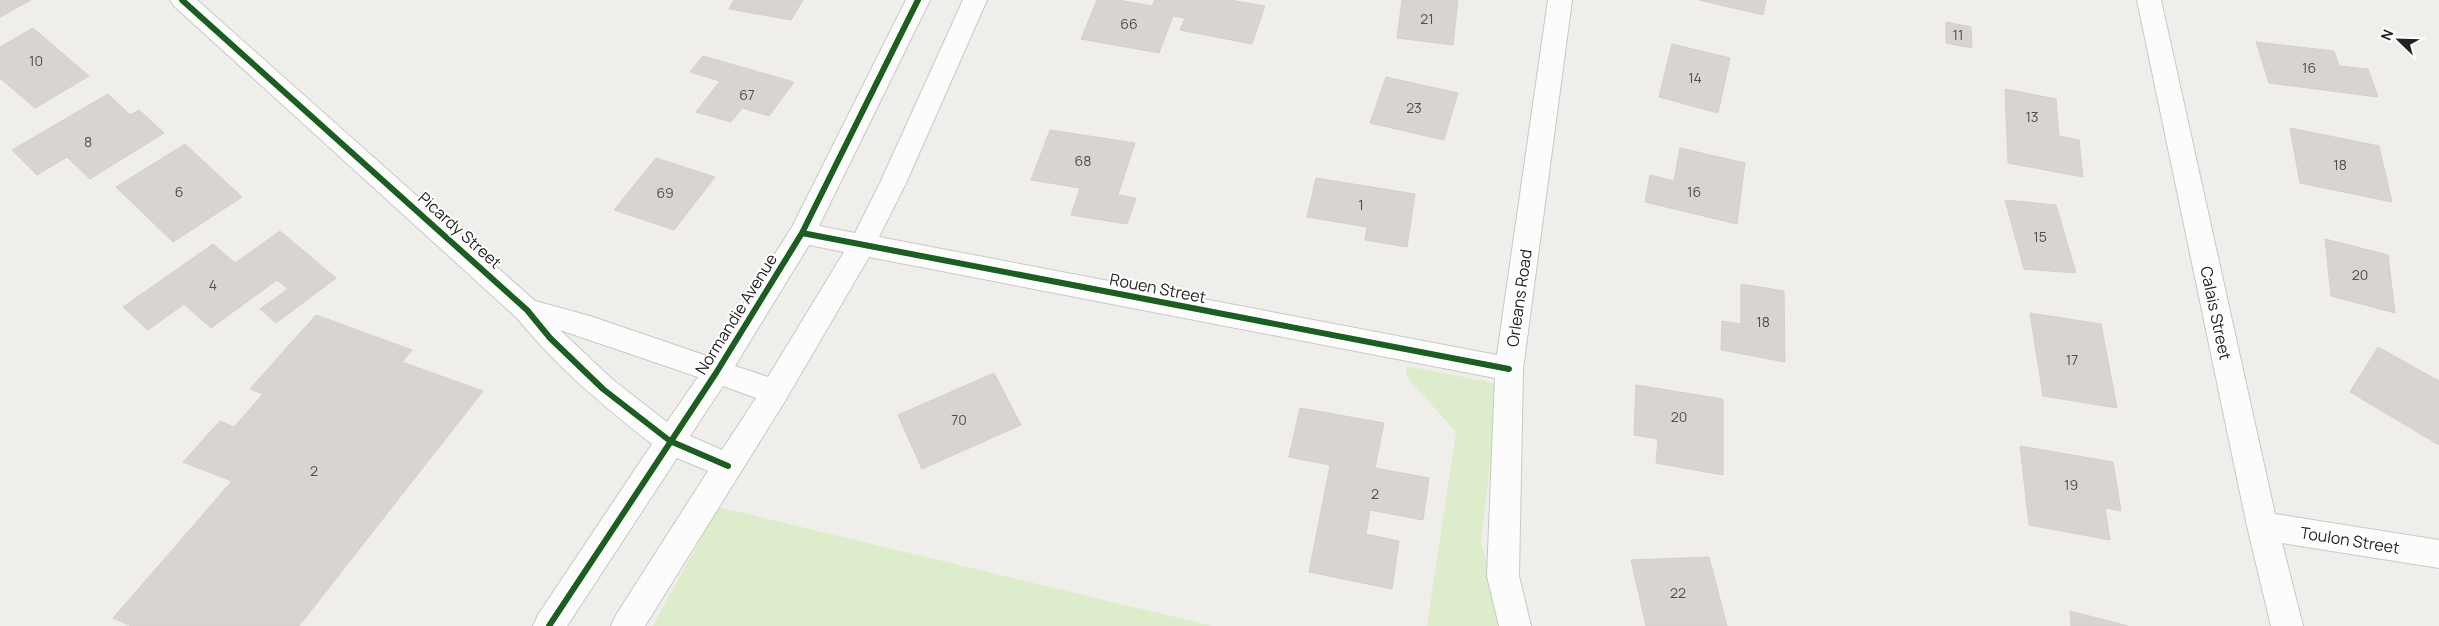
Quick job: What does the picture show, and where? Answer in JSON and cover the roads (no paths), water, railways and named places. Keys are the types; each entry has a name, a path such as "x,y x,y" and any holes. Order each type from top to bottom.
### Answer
{"street":[{"name":"Picardy Street","path":"182,0 528,310 550,338 603,390 670,441 728,466"},
{"name":"Normandie Avenue","path":"549,626 716,373 802,233 918,0"},
{"path":"627,626 775,392 862,244 893,184 975,0"},
{"name":"Orleans Road","path":"1516,626 1503,576 1509,369 1560,0"},
{"name":"Calais Street","path":"2149,0 2262,526 2287,626"},
{"name":"Rouen Street","path":"802,233 1509,369"},
{"name":"Picardy Street","path":"528,310 577,322 629,339 716,373 775,392"},
{"name":"Toulon Street","path":"2262,526 2439,554"}]}
